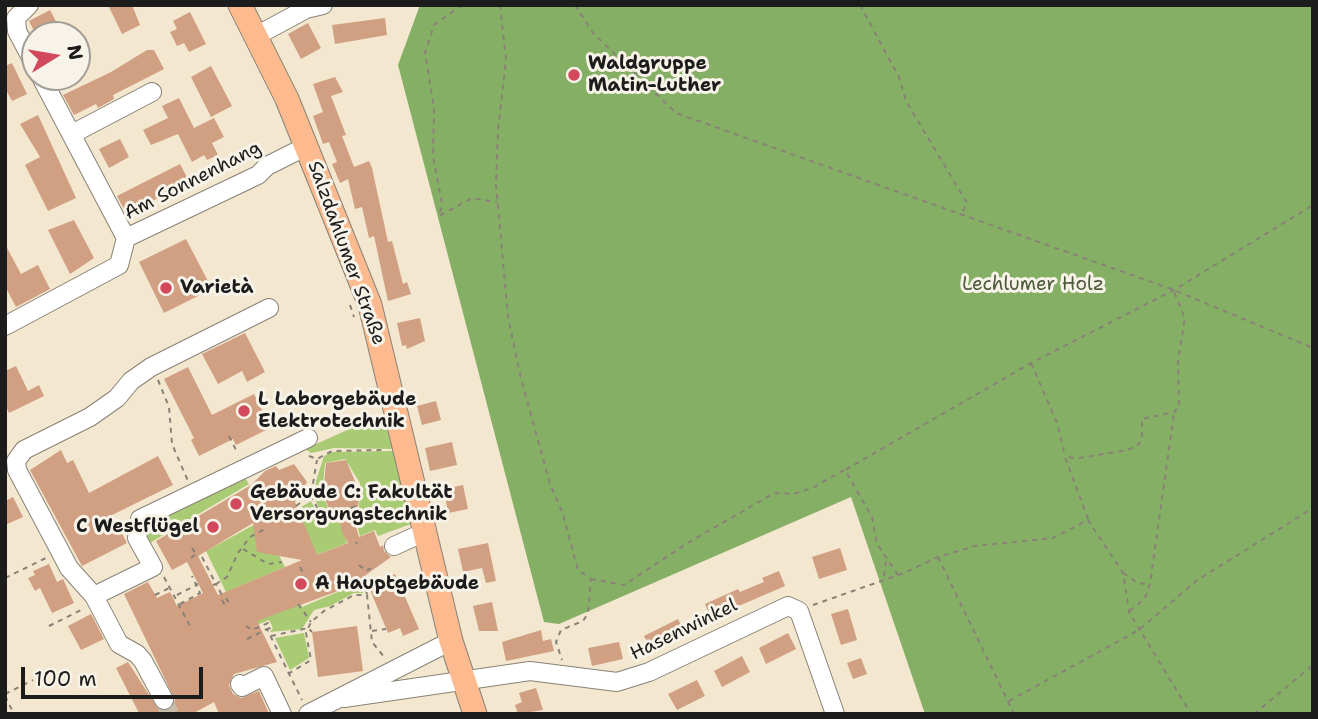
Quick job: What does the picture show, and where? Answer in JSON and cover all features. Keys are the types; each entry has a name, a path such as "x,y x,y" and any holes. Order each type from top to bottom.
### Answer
{"main road":[{"name":"Salzdahlumer Straße","path":"240,5 307,146 370,305 427,531 451,641 475,714"}],"street":[{"path":"256,36 306,9 323,5"},
{"path":"17,12 17,31 21,39"},
{"path":"49,91 127,239"},
{"path":"72,134 152,92"},
{"name":"Am Sonnenhang","path":"5,326 120,265 127,239 258,175 267,166 307,146"},
{"path":"164,700 143,662 137,654 119,644 69,568 17,470 18,455 90,417 117,398 131,381 151,367 269,308"},
{"path":"92,601 154,566 136,538 137,524 146,515 308,438"},
{"path":"394,546 427,531"},
{"name":"Hasenwinkel","path":"344,698 464,682 487,675 547,671 617,682 649,672 778,608 797,609"},
{"path":"797,609 835,714"},
{"path":"308,714 344,698 364,684 451,641"},
{"path":"240,684 242,687 264,676 282,714"}],"path":[{"path":"463,5 434,25 425,53 434,108 433,156 442,204 439,216 472,198 497,202"},
{"path":"500,5 506,60 498,130 497,202 508,317 518,369 578,570 591,579 624,585 686,544 774,493 793,494 812,488 1031,363 1174,290 1313,205"},
{"path":"575,5 593,33 676,113 1174,290 1313,348"},
{"path":"860,5 899,77 906,101 967,203 961,214"},
{"path":"1129,612 1145,598 1150,584 1174,412 1181,399 1178,360 1185,318 1174,290"},
{"path":"347,295 354,318"},
{"path":"1031,363 1057,423 1065,457 1088,520 1124,573 1138,583 1150,584"},
{"path":"151,367 167,398 172,444 193,493"},
{"path":"1065,457 1079,458 1128,450 1139,444 1142,438 1142,419 1174,412"},
{"path":"229,436 236,451"},
{"path":"339,519 323,518 312,495 317,459 332,451 407,450"},
{"path":"845,470 873,517 877,544 898,575"},
{"path":"296,506 312,495"},
{"path":"351,508 356,506"},
{"path":"1009,701 1139,630 1196,581 1313,508"},
{"path":"257,512 259,517"},
{"path":"797,609 898,575 937,557 975,546 1053,538 1088,520"},
{"path":"215,585 227,577 250,537 265,529"},
{"path":"191,558 195,554 192,548"},
{"path":"242,548 268,564 282,562"},
{"path":"5,578 59,551"},
{"path":"202,557 215,585 230,605"},
{"path":"937,557 1014,714"},
{"path":"884,578 886,560"},
{"path":"359,565 370,569"},
{"path":"300,567 304,576"},
{"path":"1124,573 1129,612 1191,714"},
{"path":"179,604 200,593 192,576"},
{"path":"564,667 555,642 561,630 583,621 589,613 591,579"},
{"path":"169,582 190,626"},
{"path":"370,582 364,584 372,642 382,653"},
{"path":"176,595 197,584"},
{"path":"155,595 172,587"},
{"path":"288,674 311,660 306,633 311,622 324,611 354,595 367,595"},
{"path":"224,598 226,607"},
{"path":"49,626 92,601"},
{"path":"298,604 311,622"},
{"path":"246,626 252,630 268,623 270,628 247,639"},
{"path":"308,628 312,632"},
{"path":"270,636 308,628"},
{"path":"267,629 308,714"},
{"path":"371,631 386,629"},
{"path":"1254,714 1313,665"},
{"path":"14,714 5,695 33,680"}],"green space":[{"name":"Lechlumer Holz","path":"420,5 1313,5 1313,714 925,714 851,497 559,624 544,622 398,65"},
{"path":"383,414 393,449 334,448 311,453 305,449"},
{"path":"393,451 411,524 378,536 375,530 360,536 353,511 359,507 360,483 345,459 325,463 322,494 329,510 335,512 326,517 320,511 315,499 316,481 324,456 332,452"},
{"path":"244,476 249,484 143,547 139,527"},
{"path":"311,501 321,520 340,523 347,543 302,561 298,509"},
{"path":"261,521 285,567 226,592 206,551"},
{"path":"359,583 363,593 354,593 330,606 314,610 302,629 270,632 273,628 269,620 257,625 256,621 301,603 302,607"},
{"path":"304,633 309,658 290,670 275,638"}],"building":[{"path":"108,5 132,5 140,25 122,34"},
{"path":"50,10 56,21 29,21"},
{"path":"190,12 206,44 189,52 184,43 177,46 170,32 177,29 173,21"},
{"path":"385,18 387,35 335,44 332,25"},
{"path":"308,23 321,48 301,59 288,34"},
{"path":"147,50 154,50 164,69 113,95 114,99 98,108 96,104 74,115 63,95 71,91 91,91 91,82"},
{"path":"12,63 21,82 21,91 27,94 12,101 5,88 5,66"},
{"path":"211,66 232,106 211,117 191,77"},
{"path":"335,77 343,92 331,96 346,135 342,136 354,167 369,161 388,242 392,241 403,284 407,282 411,294 388,301 374,236 369,238 362,207 355,209 348,179 340,183 332,164 337,162 329,142 323,144 313,116 323,112 313,84"},
{"path":"179,98 194,128 214,118 224,137 212,143 218,155 207,160 204,155 192,162 178,134 151,145 143,130 168,118 162,106"},
{"path":"38,115 76,198 48,211 25,165 40,157 20,124"},
{"path":"120,139 129,157 109,168 99,149"},
{"path":"180,164 189,181 127,215 117,196"},
{"path":"74,220 94,258 70,274 48,230"},
{"path":"186,239 212,289 164,313 139,262"},
{"path":"5,244 21,274 38,265 50,289 16,307 5,286"},
{"path":"420,318 425,341 407,349 406,345 402,346 397,323"},
{"path":"245,333 265,372 247,382 242,371 218,384 202,354"},
{"path":"16,366 28,391 39,385 44,396 9,413 5,404 5,371"},
{"name":"L Laborgebäude Elektrotechnik","path":"188,367 212,415 254,394 266,418 269,416 274,426 236,445 233,439 199,456 191,440 194,438 164,379"},
{"path":"436,401 441,420 422,425 417,406"},
{"path":"452,442 457,465 430,471 425,448"},
{"path":"61,450 67,463 73,460 89,493 158,456 173,485 112,515 127,543 82,566 30,470"},
{"path":"346,460 360,493 357,513 353,516 359,537 374,531 380,547 383,545 384,551 391,557 349,587 257,621 277,662 234,674 229,685 233,694 241,698 259,691 269,714 219,714 214,702 192,714 137,714 139,713 116,668 128,662 158,709 169,710 175,700 124,594 148,582 157,598 170,592 177,606 203,593 187,562 172,570 156,541 251,485 265,471 276,466 279,470 294,464 307,482 295,502 317,555 348,543 338,514 329,509 323,494 326,463","holes":["253,523 257,552 302,560 218,595 198,556"]},
{"path":"463,485 468,509 448,513 444,489"},
{"path":"13,497 23,517 5,525 5,501"},
{"path":"488,543 496,581 486,583 482,568 463,572 458,549"},
{"path":"840,548 847,570 819,579 812,557"},
{"path":"49,564 57,582 63,579 74,603 52,613 40,588 35,591 28,578 35,575 33,571"},
{"path":"779,571 785,586 711,618 705,604 738,589 740,592 764,582 762,578"},
{"path":"395,574 419,629 403,636 400,628 388,633 368,585"},
{"path":"492,602 498,631 479,631 473,606"},
{"path":"848,609 857,640 841,645 831,614"},
{"path":"91,614 104,639 81,650 68,626"},
{"path":"678,619 685,634 652,651 644,636"},
{"path":"357,626 363,671 318,677 312,632"},
{"path":"541,630 543,641 551,639 554,651 506,661 502,642"},
{"path":"788,633 796,649 766,664 759,648"},
{"path":"619,642 623,659 592,666 588,648"},
{"path":"742,656 750,672 722,687 714,671"},
{"path":"861,658 867,674 853,679 847,663"},
{"path":"697,680 705,696 677,710 668,694"},
{"path":"536,688 543,710 518,714 515,705 522,702 519,693"}],"tunnel":[{"path":"164,700 170,714"}],"place":[{"name":"Waldgruppe Matin-Luther","path":"574,75"},
{"name":"Varietà","path":"166,288"},
{"name":"L Laborgebäude Elektrotechnik","path":"244,411"},
{"name":"Gebäude C: Fakultät Versorgungstechnik","path":"236,504"},
{"name":"C Westflügel","path":"213,527"},
{"name":"A Hauptgebäude","path":"301,584"}]}
